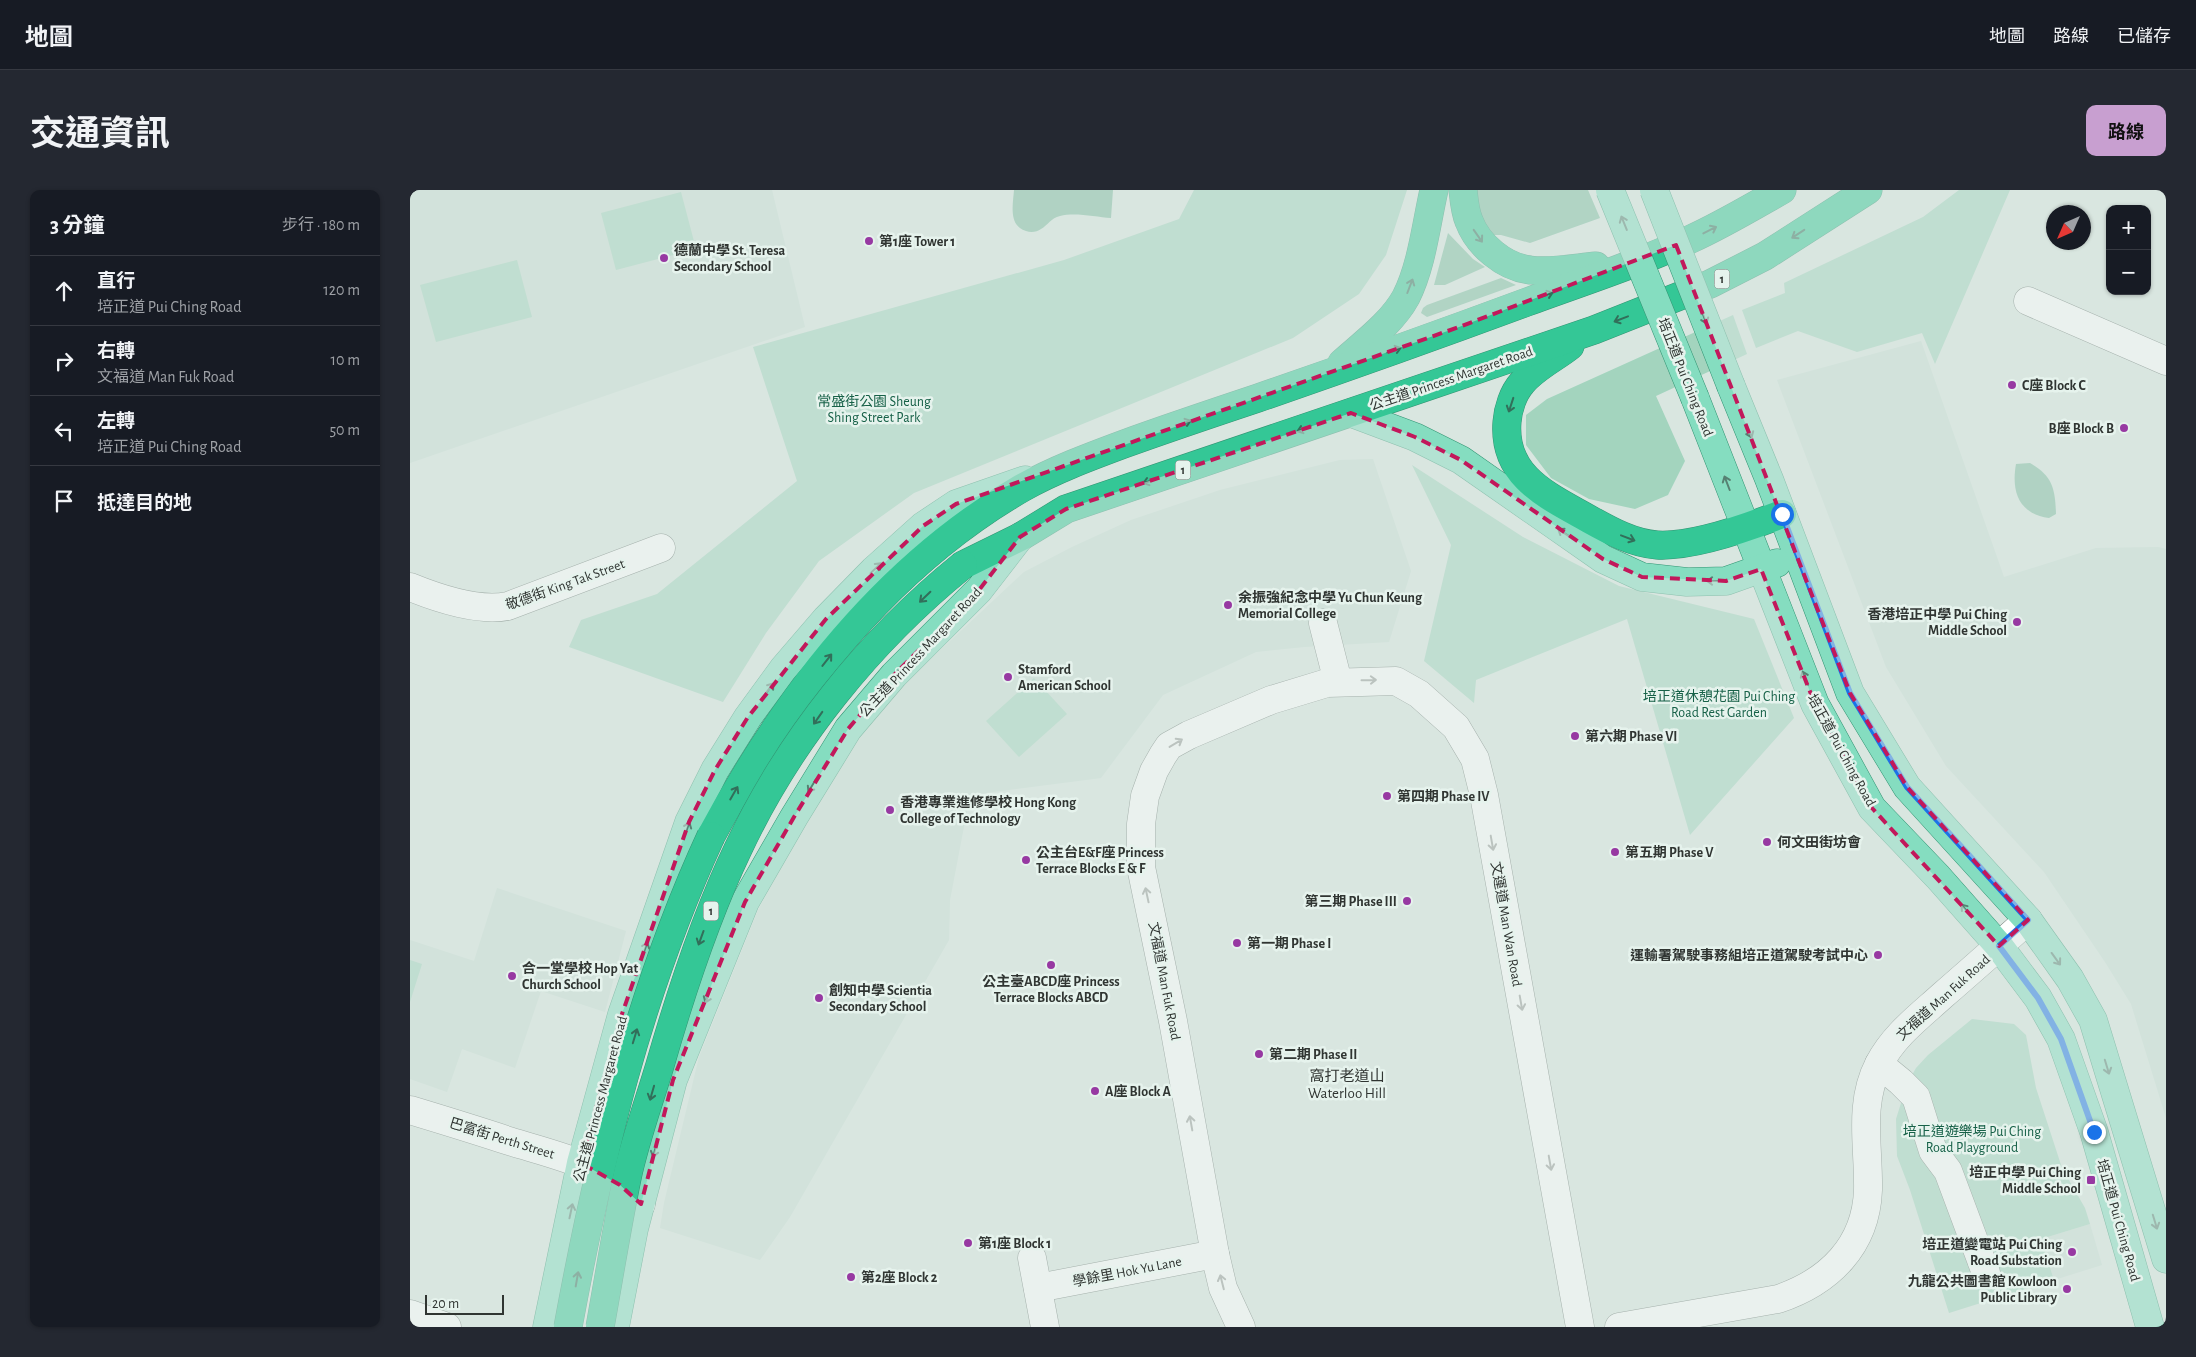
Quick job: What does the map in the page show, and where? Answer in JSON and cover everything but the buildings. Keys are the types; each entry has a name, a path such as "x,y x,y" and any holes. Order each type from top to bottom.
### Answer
{"highway":[{"path":"1331,373 1382,326 1405,299 1419,260 1434,190"},
{"path":"1463,190 1468,220 1476,233 1485,246 1513,266 1530,270 1548,270 1633,263"},
{"name":"公主道 Princess Margaret Road","path":"568,1327 601,1161 622,1080 645,1004 685,892 734,792 796,699 868,613 911,569 946,539 1024,487 1072,463 1162,430 1331,373 1633,263 1691,239 1782,190"},
{"name":"公主道 Princess Margaret Road","path":"600,1327 628,1175 677,1007 712,907 738,848 785,765 852,673 931,590 962,565 1020,537 1066,509 1468,371 1594,330 1710,284 1765,256 1868,190"},
{"path":"1594,330 1522,383 1510,406 1506,430 1508,443 1518,468 1542,493 1611,531 1641,542 1670,545 1745,528 1782,514"}],"main road":[{"name":"培正道 Pui Ching Road","path":"1610,190 1695,398 1815,704 1872,808 1999,946 2038,998 2061,1039 2094,1132 2150,1327"},
{"path":"1654,190 1782,514 1850,693 1907,787 2028,920 2070,979 2093,1020 2166,1259"},
{"path":"1350,413 1415,436 1461,460 1602,560 1642,577 1687,582 1726,581 1797,554"},
{"name":"公主道 Princess Margaret Road","path":"547,1327 581,1163 622,1014 689,822 715,770 748,717 783,669 826,619 874,570 923,526 956,504 1072,463"},
{"name":"公主道 Princess Margaret Road","path":"615,1327 634,1229 674,1080 746,902 794,816 848,729 894,674 979,590 1020,537"},
{"path":"670,875 690,860 712,858 731,872 746,902"}],"street":[{"path":"2028,301 2166,361"},
{"name":"敬德街 King Tak Street","path":"410,587 476,606 495,609 508,606 661,548"},
{"path":"1324,623 1338,682"},
{"name":"文運道 Man Wan Road","path":"1271,700 1327,683 1396,681 1419,694 1456,727 1475,759 1484,795 1580,1327"},
{"name":"文福道 Man Fuk Road","path":"1241,1327 1222,1288 1215,1254 1173,1021 1141,867 1141,824 1145,796 1154,771 1169,746 1189,735 1271,700"},
{"name":"文福道 Man Fuk Road","path":"1619,1327 1778,1299 1804,1289 1832,1270 1846,1255 1856,1238 1864,1218 1868,1191 1865,1117 1867,1099 1879,1064 1900,1034 2028,920"},
{"path":"1879,1064 1916,1097 1933,1151 1948,1171 1986,1273"},
{"name":"巴富街 Perth Street","path":"410,1110 581,1163 620,1185 641,1204"},
{"name":"學餘里 Hok Yu Lane","path":"1038,1288 1215,1254"},
{"path":"1032,1258 1045,1327"},
{"path":"410,1314 447,1327"}],"highlighted area":[{"path":"1676,245 1850,693 1907,787 2028,920 1999,946 1872,808 1815,704 1761,569 1726,581 1642,577 1603,559 1461,460 1415,437 1351,413 1066,509 1020,537 979,590 894,675 848,729 794,817 745,902 673,1080 641,1204 620,1185 581,1163 622,1014 689,822 715,770 748,717 826,619 923,526 956,504 1459,327"}],"shaded area":[{"path":"410,190 772,190 805,327 410,463"},
{"path":"1014,190 1113,190 1111,218 1079,215 1060,216 1054,218 1038,231 1028,232 1020,228 1014,220"},
{"path":"1477,190 1588,190 1600,218 1530,243 1501,235 1493,235 1477,216"},
{"path":"1448,233 1473,259 1485,267 1445,285 1434,285"},
{"path":"1501,278 1516,285 1427,317 1421,313 1427,305"},
{"name":"香港培正中學 Pui Ching Middle School","path":"1921,341 2004,577 2096,548 2158,547 2166,549 2166,1118 2131,1004 2105,962 2044,872 1946,766 1886,667 1777,380"},
{"path":"1373,459 1411,571 1389,642 1256,652 1163,695 1101,778 970,795 950,900 949,940 790,1217 760,1260 660,1228 664,1203 699,1057 758,910 804,825 857,737 890,702 888,699 1024,572 1072,547 1131,520 1220,490 1340,460"},
{"path":"2030,463 2044,473 2051,484 2055,497 2056,514 2049,518 2030,512 2019,500 2016,492 2016,464"},
{"name":"合一堂學校 Hop Yat Church School","path":"497,888 626,931 605,1012 541,991 515,1068 462,1049 447,1092 410,1079 410,940 474,961"},
{"name":"培正道變電站 Pui Ching Road Substation","path":"2090,1224 2102,1265 2054,1280 2041,1239"}],"green space":[{"name":"常盛街公園 Sheung Shing Street Park","path":"1194,190 1407,190 1386,255 1359,294 1293,338 914,493 819,561 766,633 723,702 569,647 581,620 657,594 797,481 753,347 1064,260 1179,219"},
{"path":"1959,190 2010,190 1935,364 1922,333 1857,352 1798,331 1756,348 1742,310 1785,293 1784,283 1923,217"},
{"path":"681,192 696,249 616,270 601,213"},
{"path":"517,260 532,317 436,342 420,285"},
{"path":"1733,315 1747,354 1656,396 1685,461 1668,495 1635,509 1589,499 1551,478 1526,445 1526,415 1547,399"},
{"name":"培正道休憩花園 Pui Ching Road Rest Garden","path":"1412,465 1523,537 1619,586 1754,619 1794,718 1690,835 1627,619 1476,680 1474,703 1424,661 1451,545"},
{"path":"1034,678 1067,714 1019,757 986,721"},
{"path":"410,960 422,964 410,1002"},
{"name":"培正道遊樂場 Pui Ching Road Playground","path":"1972,1019 2014,1024 2026,1035 2036,1088 2062,1168 2085,1208 2090,1224 2041,1239 2054,1280 1949,1313 1910,1190 1897,1156 1896,1119 1907,1084 1916,1068 1928,1055"}],"place":[{"name":"第1座 Tower 1","path":"869,241"},
{"name":"德蘭中學 St. Teresa Secondary School","path":"664,258"},
{"name":"C座 Block C","path":"2012,385"},
{"name":"B座 Block B","path":"2124,428"},
{"name":"余振強紀念中學 Yu Chun Keung Memorial College","path":"1228,605"},
{"name":"香港培正中學 Pui Ching Middle School","path":"2017,622"},
{"name":"Stamford American School","path":"1008,677"},
{"name":"第六期 Phase VI","path":"1575,736"},
{"name":"第四期 Phase IV","path":"1387,796"},
{"name":"香港專業進修學校 Hong Kong College of Technology","path":"890,810"},
{"name":"何文田街坊會","path":"1767,842"},
{"name":"第五期 Phase V","path":"1615,852"},
{"name":"公主台E&F座 Princess Terrace Blocks E & F","path":"1026,860"},
{"name":"第三期 Phase III","path":"1407,901"},
{"name":"第一期 Phase I","path":"1237,943"},
{"name":"運輸署駕駛事務組培正道駕駛考試中心","path":"1878,955"},
{"name":"公主臺ABCD座 Princess Terrace Blocks ABCD","path":"1051,965"},
{"name":"合一堂學校 Hop Yat Church School","path":"512,976"},
{"name":"創知中學 Scientia Secondary School","path":"819,998"},
{"name":"第二期 Phase II","path":"1259,1054"},
{"name":"A座 Block A","path":"1095,1091"},
{"name":"培正中學 Pui Ching Middle School","path":"2091,1180"},
{"name":"第1座 Block 1","path":"968,1243"},
{"name":"培正道變電站 Pui Ching Road Substation","path":"2072,1252"},
{"name":"第2座 Block 2","path":"851,1277"},
{"name":"九龍公共圖書館 Kowloon Public Library","path":"2067,1289"}],"district":[{"name":"窩打老道山 Waterloo Hill","path":"1347,1084"}],"route":[{"path":"1782,514 1850,693 1907,787 2028,920 1999,946 2038,998 2061,1039 2094,1132"}]}
